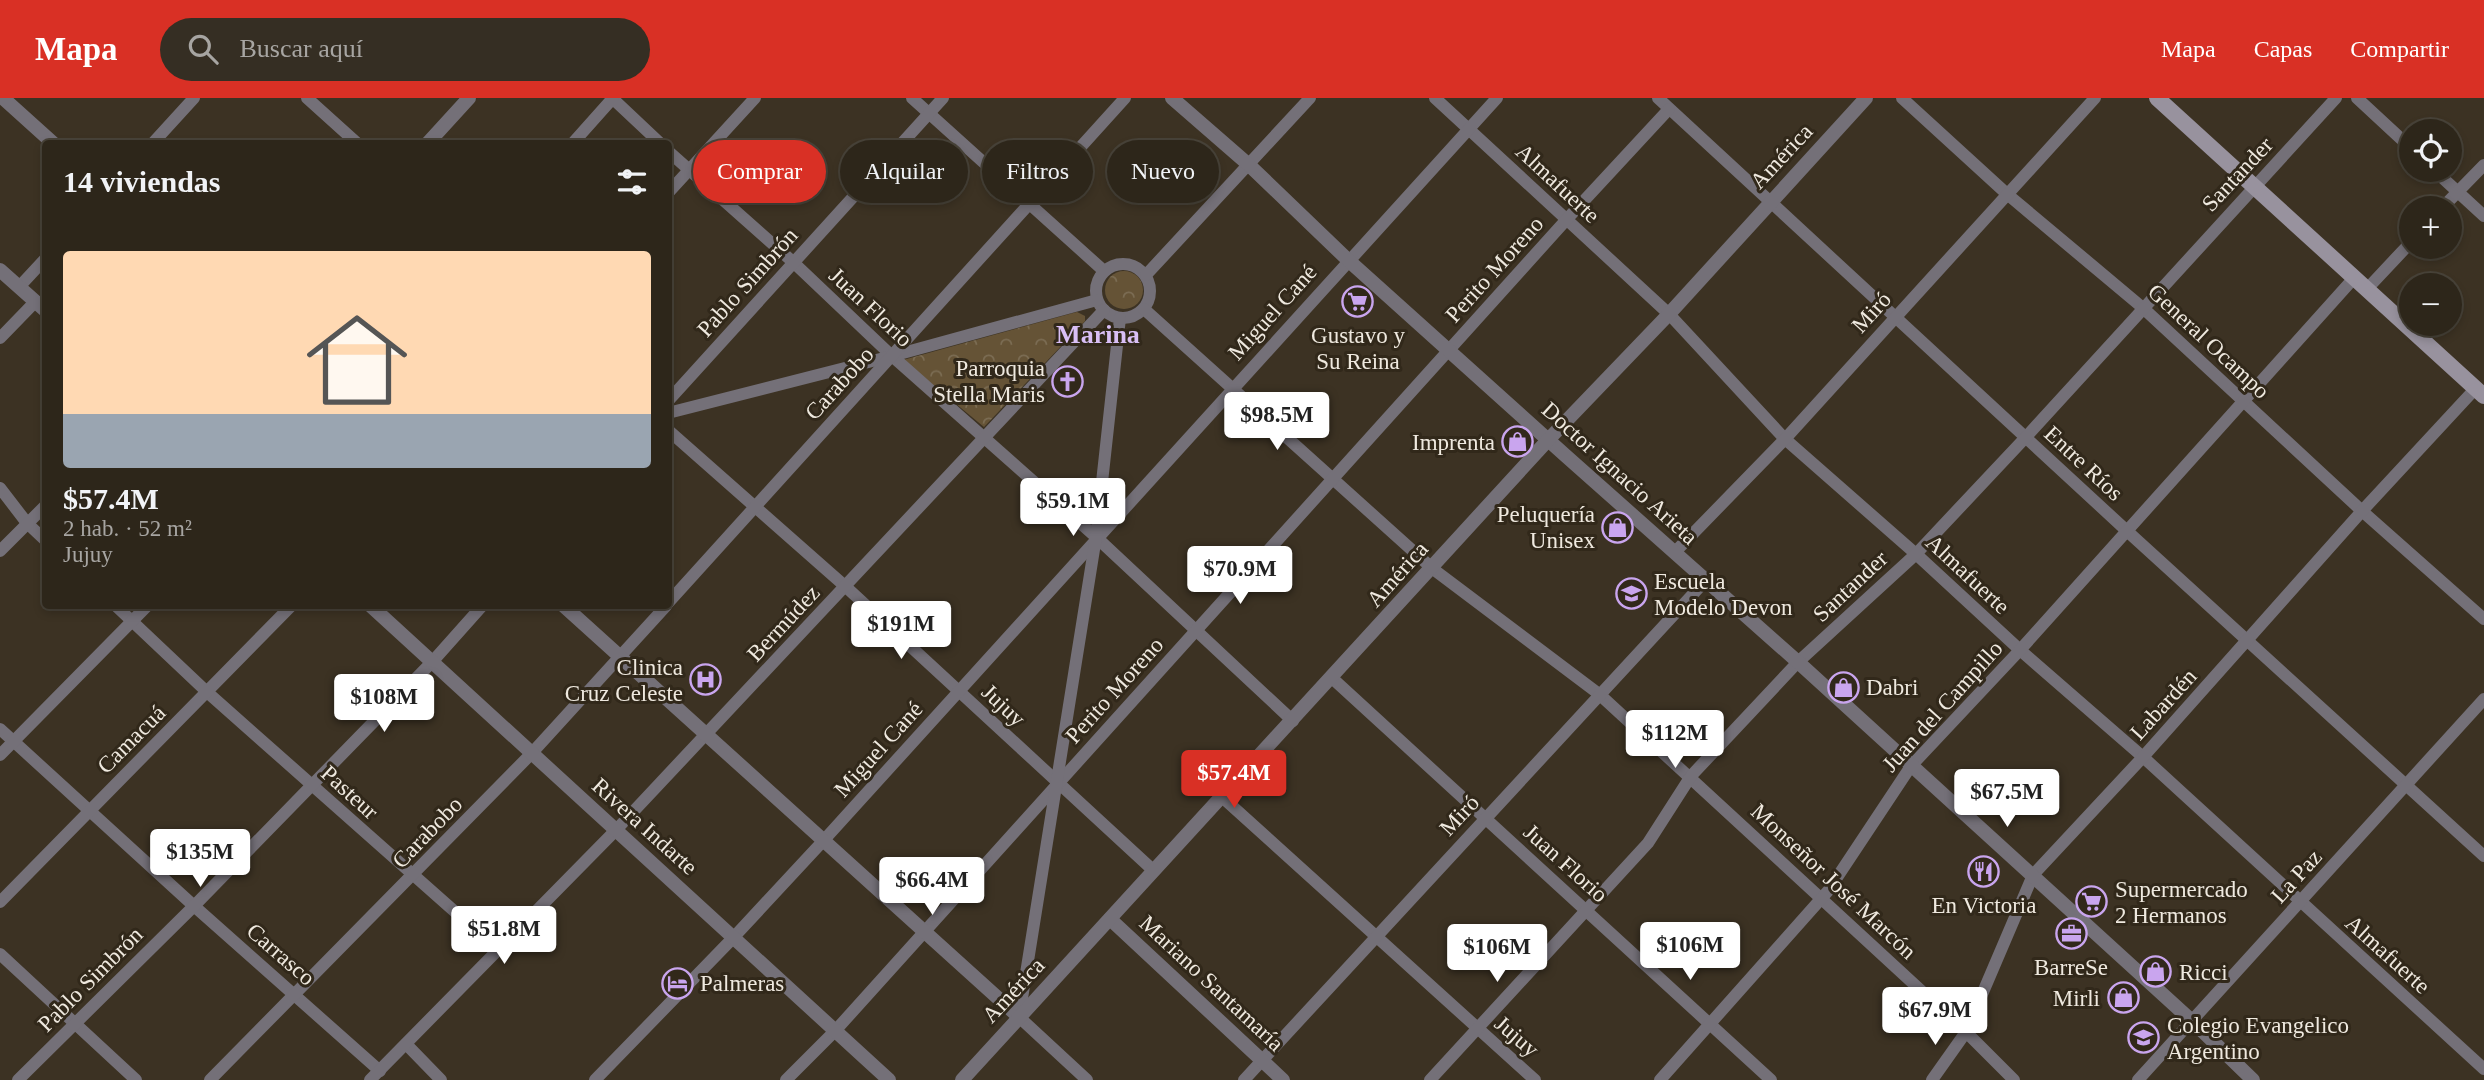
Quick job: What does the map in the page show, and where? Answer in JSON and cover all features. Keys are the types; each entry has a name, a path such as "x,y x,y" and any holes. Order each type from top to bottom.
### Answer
{"main road":[{"path":"2157,98 2480,392"}],"street":[{"path":"3,98 50,140"},
{"path":"156,140 194,98"},
{"path":"307,98 354,140"},
{"path":"431,140 469,98"},
{"path":"576,140 613,98 657,140"},
{"path":"672,189 755,98"},
{"path":"912,98 1104,271"},
{"name":"Pablo Simbrón","path":"672,397 943,98"},
{"name":"Carabobo","path":"672,598 1125,98"},
{"name":"Doctor Ignacio Arieta","path":"1172,98 1249,165 1348,260 1798,662 2193,1022 2253,1080"},
{"path":"1146,275 1310,98"},
{"name":"Almafuerte","path":"1435,98 1669,314 1785,439 2143,757 2484,1069"},
{"name":"Miguel Cané","path":"595,1080 824,840 1497,98"},
{"name":"Entre Ríos","path":"1658,98 2484,856"},
{"name":"América","path":"962,1080 1433,569 1548,440 1669,314 1866,98"},
{"name":"General Ocampo","path":"1902,98 2007,194 2143,308 2362,511 2484,619"},
{"name":"Miró","path":"1675,552 1785,439 2095,98"},
{"name":"Santander","path":"1430,1080 1648,843 1691,776 1798,662 1916,554 2336,98"},
{"path":"2357,98 2399,137"},
{"name":"Perito Moreno","path":"786,1080 835,1031 1669,109"},
{"name":"Juan Florio","path":"672,155 793,262 892,356 1096,537 1293,721"},
{"path":"2454,196 2484,165"},
{"path":"2447,182 2484,216"},
{"path":"2367,289 2399,255"},
{"path":"19,287 42,262"},
{"path":"672,412 1101,306 1120,318 1134,316 1144,309 1151,294 1146,275 1131,264 1122,263 1104,271 1097,283 1101,306"},
{"path":"0,270 40,306 0,338"},
{"name":"Juan del Campillo","path":"1660,1080 1821,899 1911,765 2020,650 2354,278"},
{"name":"Bermúdez","path":"375,1075 616,831 984,438 1101,306"},
{"name":"Monseñor José Marcón","path":"1144,309 1433,569 1599,694 1691,776 2014,1080"},
{"path":"1019,1017 1096,537 1120,318"},
{"name":"Labardén","path":"1932,1080 1966,1032 2032,875 2143,757 2362,511 2480,392"},
{"name":"Jujuy","path":"672,434 846,587 1154,871"},
{"path":"0,488 27,523 42,537"},
{"path":"0,551 42,509"},
{"name":"Miró","path":"1244,1080 1706,580"},
{"name":"Pasteur","path":"119,609 207,692 498,949"},
{"path":"0,755 144,609"},
{"name":"Camacuá","path":"0,902 288,609"},
{"name":"Rivera Indarte","path":"374,609 889,1080"},
{"name":"Pablo Simbrón","path":"18,1080 194,906 433,661 479,609"},
{"path":"567,609 1087,1080"},
{"name":"Carabobo","path":"210,1080 531,754 663,609"},
{"name":"Juan Florio","path":"1332,678 1771,1080"},
{"name":"La Paz","path":"2138,1080 2484,699"},
{"name":"Carrasco","path":"0,729 296,995 375,1075"},
{"name":"Jujuy","path":"1222,797 1535,1080"},
{"name":"Mariano Santamaría","path":"1110,919 1283,1080"},
{"path":"0,954 136,1080"},
{"path":"406,1044 441,1080"}],"green space":[{"path":"1124,271 1137,277 1143,290 1137,303 1124,309 1111,303 1105,290 1111,277"},
{"path":"1077,312 1085,316 1085,321 984,427 903,360"}],"place":[{"name":"Gustavo y Su Reina","path":"1358,301"},
{"name":"Parroquia Stella Maris","path":"1068,381"},
{"name":"Imprenta","path":"1518,442"},
{"name":"Peluquería Unisex","path":"1618,527"},
{"name":"Escuela Modelo Devon","path":"1631,594"},
{"name":"Clinica Cruz Celeste","path":"706,680"},
{"name":"Dabri","path":"1843,687"},
{"name":"En Victoria","path":"1984,871"},
{"name":"Supermercado 2 Hermanos","path":"2092,902"},
{"name":"BarreSe","path":"2071,933"},
{"name":"Ricci","path":"2156,972"},
{"name":"Palmeras","path":"677,983"},
{"name":"Mirli","path":"2123,998"},
{"name":"Colegio Evangelico Argentino","path":"2144,1038"}],"district":[{"name":"Marina","path":"1098,334"}]}
